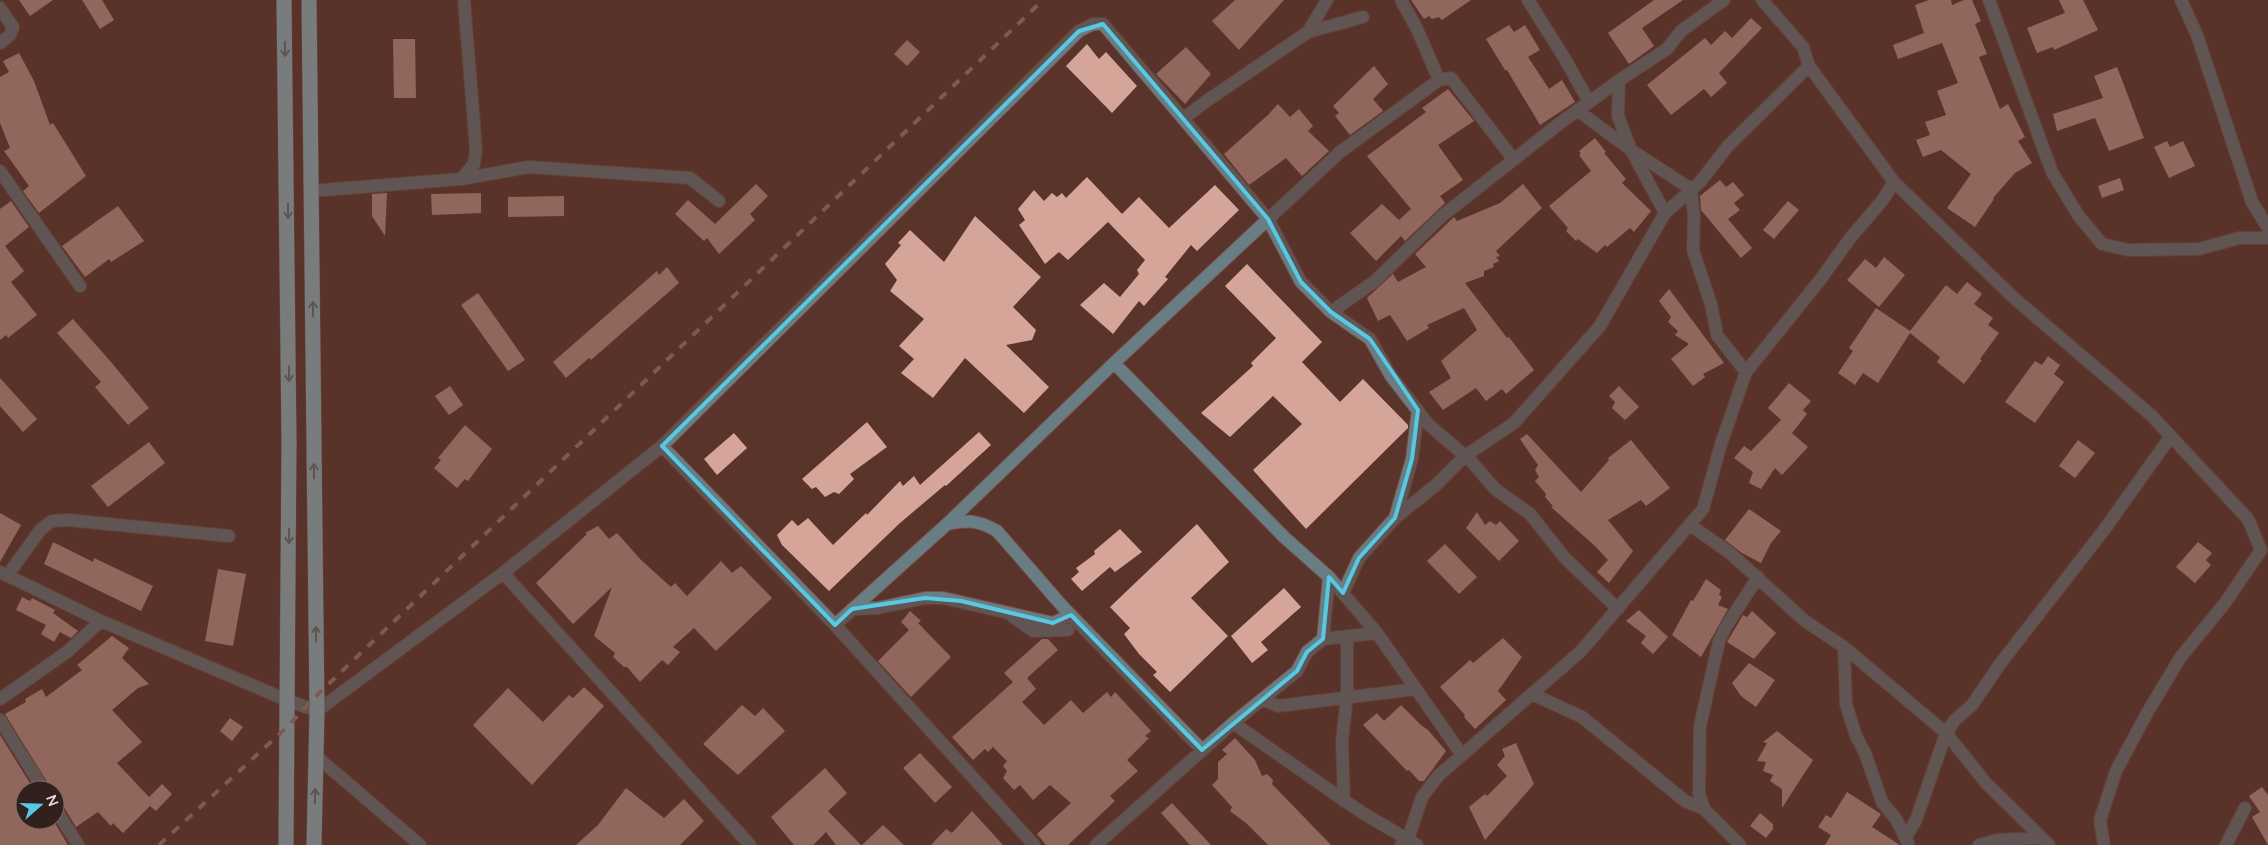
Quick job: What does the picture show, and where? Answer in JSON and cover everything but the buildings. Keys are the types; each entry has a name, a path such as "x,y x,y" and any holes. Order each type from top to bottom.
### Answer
{"highway":[{"path":"284,0 289,403 289,701 286,728 286,845"},
{"path":"309,0 317,710 314,845"}],"street":[{"path":"461,180 474,164 476,149 464,0"},
{"path":"1308,32 1327,0"},
{"path":"1401,0 1417,29 1439,80"},
{"path":"1528,0 1589,102"},
{"path":"1331,312 1374,281 1442,216 1577,110 1667,49 1681,30 1724,0"},
{"path":"1762,0 1803,47 1808,66 1894,182 2015,299 2152,415 2248,519 2261,550 2225,602 2180,658 2147,713 2116,771 2100,820 2104,845"},
{"path":"1988,0 2052,172 2078,215 2102,244 2128,250 2199,249 2239,238 2268,238"},
{"path":"2182,0 2197,35 2252,202 2268,228"},
{"path":"0,8 13,27 10,35 0,43"},
{"path":"1183,119 1308,32 1363,17"},
{"path":"229,536 68,520 52,521 41,529 3,574 101,621 289,701 317,710 503,573 662,446 1079,30 1092,24 1103,24 1268,219 1301,282 1331,312 1370,339 1391,376 1428,424 1464,456 1495,489 1530,514 1565,558 1618,609"},
{"path":"1343,593 1359,558 1395,518 1436,485 1464,456 1514,423 1600,326 1664,213 1691,189 1728,146 1808,66"},
{"path":"834,625 947,524 1114,363 1340,152 1439,80 1451,78 1514,160"},
{"path":"1620,80 1618,116 1631,150 1664,213"},
{"path":"1577,110 1631,150 1691,189"},
{"path":"311,191 461,180 528,167 690,178 719,201"},
{"path":"0,170 80,286"},
{"path":"1233,723 1344,801 1409,843 1422,797 1438,776 1581,651 1703,509 1721,444 1746,372 1820,280 1851,237 1882,201 1894,182"},
{"path":"1691,189 1694,217 1693,250 1711,304 1718,335 1746,372"},
{"path":"1114,363 1284,537 1329,577 1377,633 1462,754"},
{"path":"1395,518 1412,459 1418,410"},
{"path":"1907,841 1946,733 1955,720 1972,706 2000,664 2110,523 2171,436"},
{"path":"662,446 834,625 1034,845"},
{"path":"947,524 968,520 984,523 997,530 1071,615 1202,750"},
{"path":"1690,525 1730,553 1805,621 1844,646 1946,733 1986,783 2045,841"},
{"path":"503,573 750,845"},
{"path":"1323,639 1329,577"},
{"path":"1704,809 1699,792 1700,726 1719,641 1725,628 1758,577"},
{"path":"852,609 878,608 925,598 943,598 1053,623 1071,615"},
{"path":"1009,614 1033,631 1068,630"},
{"path":"0,699 67,652 101,621"},
{"path":"1096,845 1233,723 1297,671 1307,652 1323,639 1377,633"},
{"path":"1344,801 1342,741 1347,696 1347,636"},
{"path":"1844,646 1846,704 1856,736 1865,754 1882,802 1896,819 1907,841"},
{"path":"1262,699 1278,706 1416,689"},
{"path":"1532,694 1582,717 1685,801 1704,809 1740,845"},
{"path":"0,720 38,780"},
{"path":"316,756 420,845"},
{"path":"2226,845 2245,808"},
{"path":"65,824 78,845"},
{"path":"1979,845 1996,840 2045,841"}],"highlighted area":[{"path":"1103,24 1268,219 1301,282 1331,312 1370,339 1418,410 1412,459 1395,518 1359,558 1343,593 1329,577 1323,639 1307,652 1297,671 1202,750 1071,615 1053,623 961,601 925,598 852,609 835,625 662,446 1079,31"}],"railway":[{"path":"159,845 286,728 316,696 1043,0"}]}
